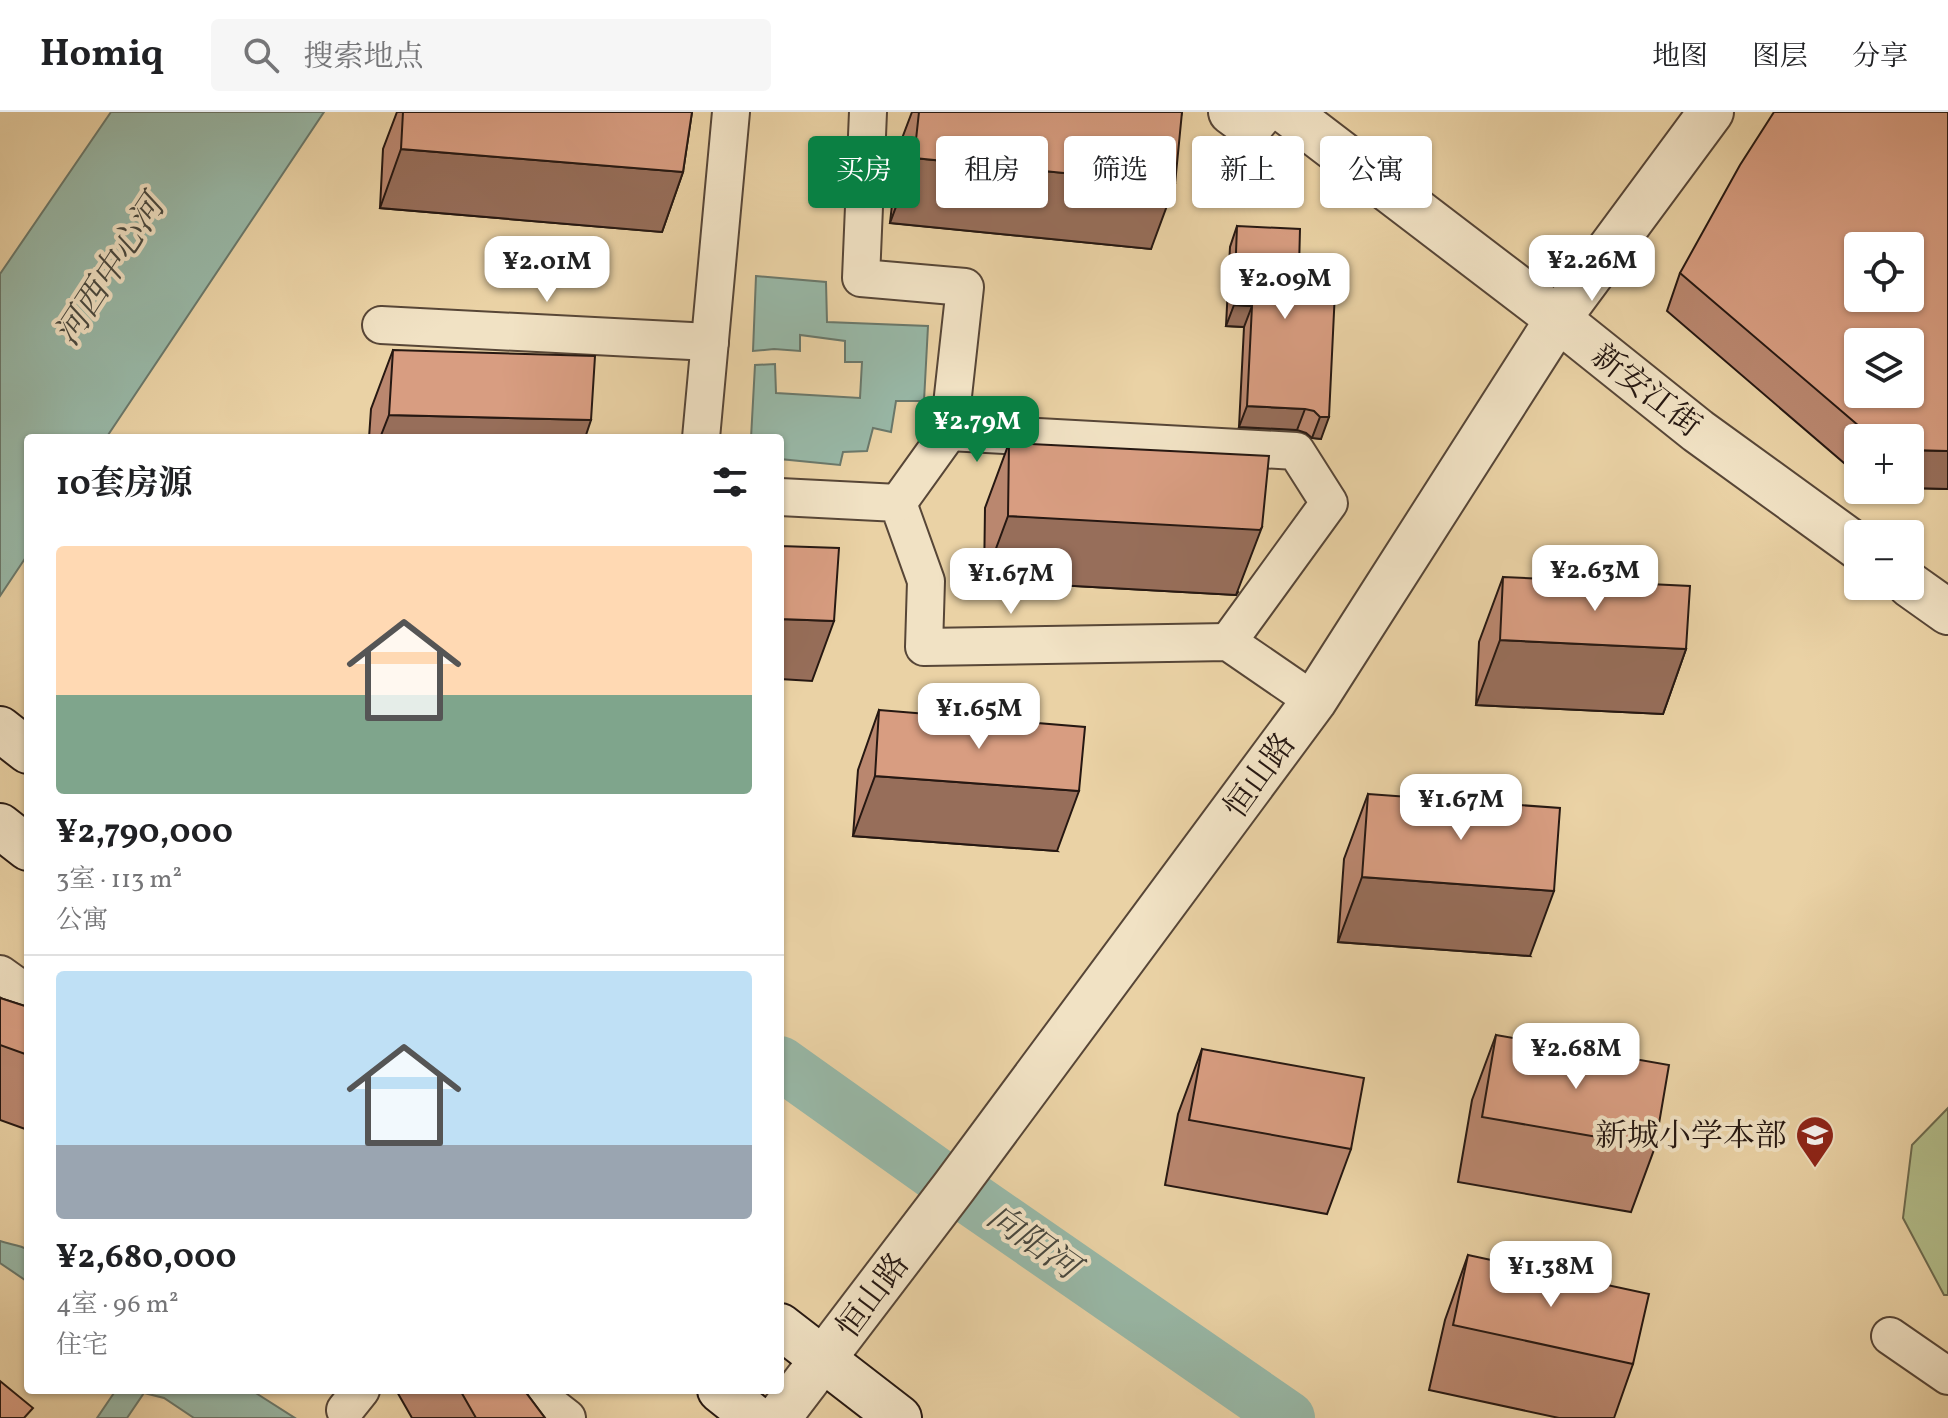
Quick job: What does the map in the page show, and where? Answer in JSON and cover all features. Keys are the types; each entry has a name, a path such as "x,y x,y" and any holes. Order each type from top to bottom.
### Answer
{"street":[{"path":"701,434 731,112"},
{"path":"868,112 861,278 965,287 949,432 898,503"},
{"path":"1231,112 1250,126 1262,112"},
{"name":"新安江街","path":"1287,112 1558,319 1698,431 1844,537"},
{"name":"恒山路","path":"778,1418 954,1187 1314,701 1558,319 1711,112"},
{"path":"381,325 710,342"},
{"path":"949,432 1296,451 1329,503 1228,642"},
{"path":"784,497 898,503"},
{"path":"898,503 926,581 924,647 1228,642 1314,701"},
{"path":"1924,595 1948,612"},
{"path":"0,729 24,748"},
{"path":"0,826 24,845"},
{"path":"0,974 24,991"},
{"path":"784,1329 899,1418"},
{"path":"1890,1336 1948,1376"},
{"path":"536,1394 567,1418"},
{"path":"725,1394 755,1418"}],"green space":[{"path":"1948,1108 1948,1295 1944,1295 1903,1218 1912,1145"}],"water":[{"name":"河西中心河","path":"111,112 324,112 109,434 24,434 24,560 0,596 0,274"},
{"path":"756,276 826,282 827,322 928,326 924,401 896,401 891,432 873,428 867,451 843,452 840,465 784,459 784,434 751,434 755,365 775,364 776,393 860,398 862,362 845,362 845,341 800,335 800,351 753,351"},
{"path":"0,1241 24,1248 24,1279 0,1263"},
{"path":"113,1394 143,1394 127,1418 97,1418"},
{"path":"148,1394 257,1394 295,1418 194,1418 164,1398"}],"building":[{"path":"403,112 692,112 683,172 401,149"},
{"path":"919,112 1182,112 1176,174 1176,136 1064,136 1064,173 1048,171 1048,136 936,136 936,160 920,159 920,136 916,136"},
{"path":"1774,112 1948,112 1948,451 1924,450 1924,424 1857,424 1680,273 1740,165"},
{"path":"1237,226 1300,229 1299,268 1336,270 1329,417 1320,417 1314,411 1305,409 1247,406 1252,306 1234,305"},
{"path":"393,350 595,356 591,420 389,415"},
{"path":"1009,443 1269,456 1262,527 1260,530 1008,516"},
{"path":"784,546 839,548 834,621 784,619"},
{"path":"1503,577 1690,586 1686,649 1500,640"},
{"path":"879,710 1085,727 1079,791 875,776"},
{"path":"1368,794 1560,808 1554,891 1362,877"},
{"path":"0,998 24,1006 24,1054 0,1045"},
{"path":"1496,1035 1669,1065 1655,1147 1482,1117"},
{"path":"1202,1049 1364,1078 1351,1149 1189,1120"},
{"path":"1468,1255 1649,1294 1633,1364 1453,1325"},
{"path":"0,1381 33,1408 24,1418 0,1418"},
{"path":"462,1394 527,1394 545,1418 476,1418"}],"waterway":[{"name":"向阳河","path":"784,1066 1288,1418"}],"place":[{"name":"新城小学本部","path":"1815,1169"}]}
